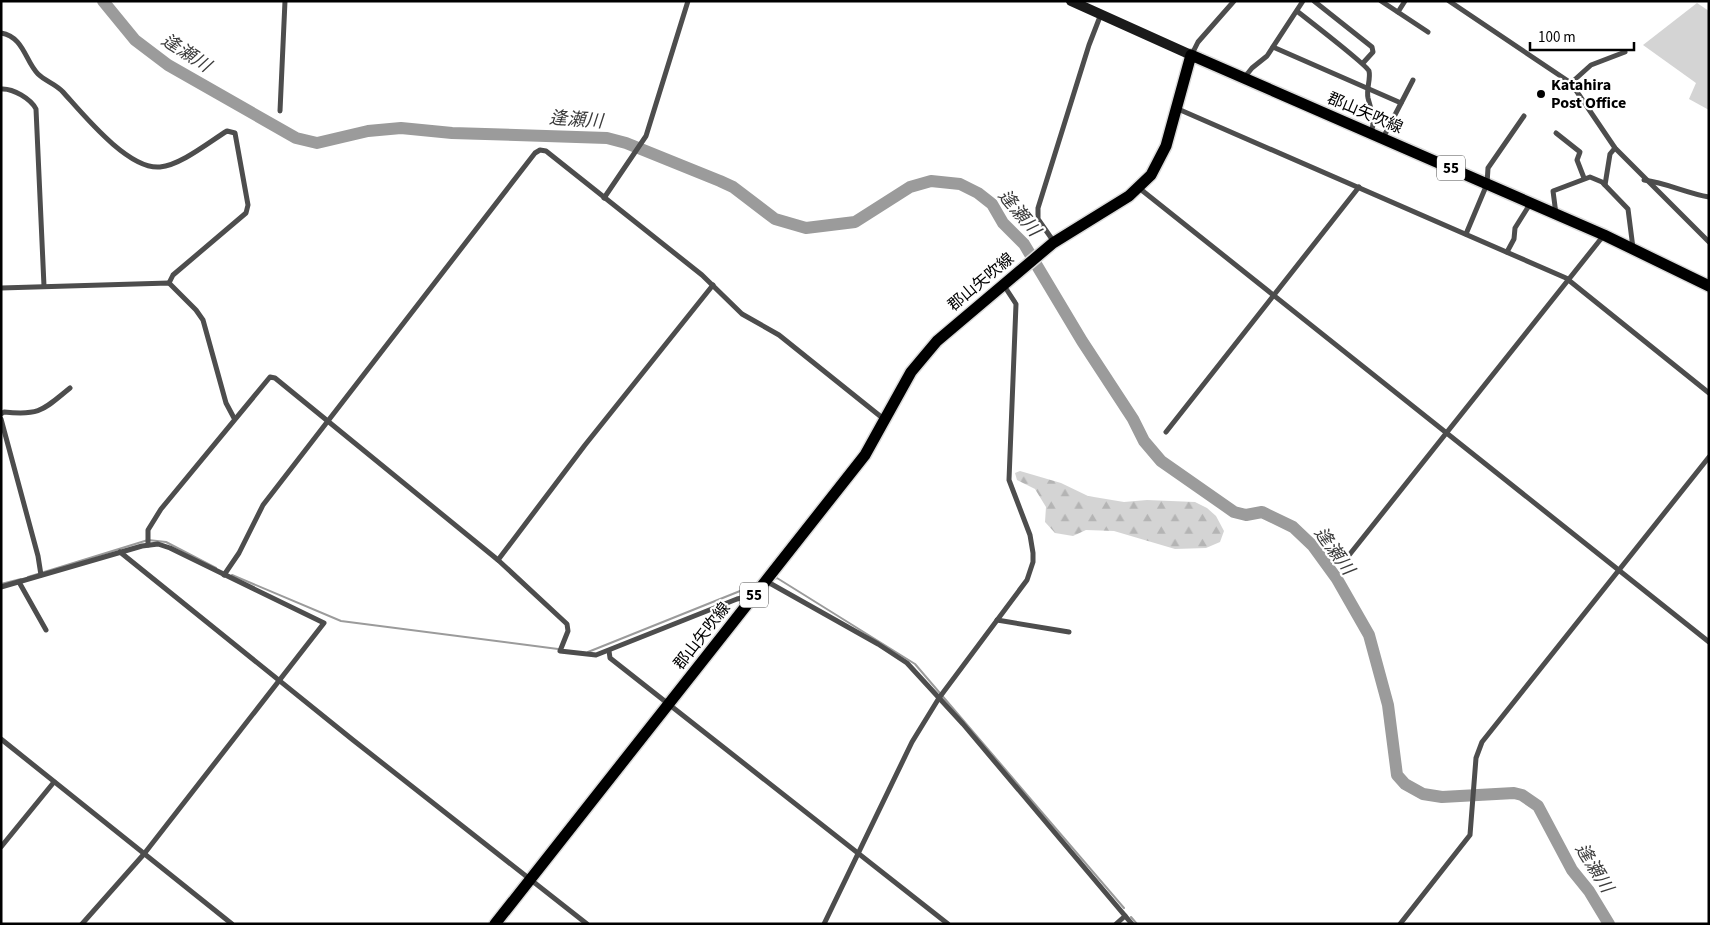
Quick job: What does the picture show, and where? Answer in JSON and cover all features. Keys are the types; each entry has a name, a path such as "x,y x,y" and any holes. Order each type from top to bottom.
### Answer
{"main road":[{"path":"1070,1 1192,55"},
{"name":"郡山矢吹線","path":"495,924 865,455 911,372 922,357 949,330 1003,284 1054,243 1138,188 1156,167 1178,109 1192,55 1604,235 1709,286"}],"street":[{"path":"280,111 285,1"},
{"path":"604,198 646,136 688,1"},
{"path":"1192,55 1198,42 1234,1"},
{"path":"1244,78 1273,47 1303,1"},
{"path":"1314,1 1372,47 1373,52 1364,63"},
{"path":"1381,1 1428,32"},
{"path":"1398,12 1405,1"},
{"path":"1449,1 1571,83 1615,148 1644,180 1669,201 1709,242"},
{"path":"1297,11 1341,48 1364,63 1369,72 1367,88 1374,119 1371,133"},
{"path":"1054,243 1038,219 1038,208 1089,45 1101,14"},
{"path":"1,33 20,44 39,75 62,91 108,140 130,157 145,165 152,167 168,166 227,131 235,133 248,206 246,213 172,275 169,283"},
{"path":"1273,47 1401,103"},
{"path":"1571,83 1576,76 1591,65 1625,52"},
{"path":"1383,138 1413,80"},
{"path":"1,89 12,90 36,109 44,286"},
{"path":"1178,109 1569,280 1709,393"},
{"path":"1466,234 1487,184 1488,168 1524,116"},
{"path":"1556,133 1580,152 1577,162 1584,178"},
{"path":"1605,185 1610,154 1615,148"},
{"path":"224,575 239,553 263,504 537,151 546,151 713,284 742,314 779,335 885,420"},
{"path":"1556,214 1553,191 1584,178 1594,178 1605,185 1628,209 1633,248"},
{"path":"1644,180 1659,181 1690,193 1709,197"},
{"path":"1166,432 1359,187"},
{"path":"1138,188 1617,571 1709,642"},
{"path":"1507,252 1514,239 1515,228 1530,203"},
{"path":"1342,564 1604,235"},
{"path":"1,288 169,283 196,310 203,320 226,403 234,418"},
{"path":"498,560 585,444 713,284"},
{"path":"824,924 912,742 939,698 1027,580 1033,562 1030,535 1009,480 1016,304 1003,284"},
{"path":"148,544 148,534 155,518 234,418 270,376 328,420 498,560 566,624 568,631 560,651 590,655 609,651 737,599 754,596"},
{"path":"1,414 4,412 34,413 44,409 70,388"},
{"path":"1,419 38,556 41,575"},
{"path":"1400,924 1470,835 1476,758 1482,742 1709,457"},
{"path":"1,587 148,544 158,544 324,622 144,854 82,924"},
{"path":"120,552 587,924"},
{"path":"766,581 844,624 907,663 1132,924"},
{"path":"19,582 46,630"},
{"path":"997,620 1070,632"},
{"path":"609,651 610,658 948,924"},
{"path":"1,739 230,923"},
{"path":"1,847 54,782"},
{"path":"1116,924 1125,916"}],"green space":[{"path":"1697,3 1709,11 1709,110 1689,99 1696,83 1643,45"},
{"path":"1020,471 1061,483 1088,496 1124,502 1147,500 1195,502 1207,508 1216,516 1224,531 1220,542 1206,548 1175,549 1114,531 1086,530 1073,536 1055,533 1045,522 1046,507 1035,489 1017,480 1015,473"}],"waterway":[{"name":"逢瀬川","path":"103,1 135,40 168,65 296,138 317,143 368,131 401,128 452,133 607,138 626,143 720,181 733,187 775,219 806,228 855,222 910,187 931,181 960,184 978,193 992,204 1003,223 1024,244 1082,341 1133,419 1144,441 1161,461 1234,512 1246,515 1262,512 1293,527 1313,546 1337,579 1369,635 1388,705 1397,775 1405,784 1423,794 1442,797 1514,793 1522,795 1538,806 1572,870 1589,891 1609,924"},
{"path":"28,577 148,540 166,542 216,568"},
{"path":"232,575 341,621 558,649"},
{"path":"774,579 777,578 915,664 1124,908"},
{"path":"1,584 21,579"},
{"path":"588,652 755,585"},
{"path":"1131,917 1137,924"}],"place":[{"name":"Katahira Post Office","path":"1541,94"}]}
